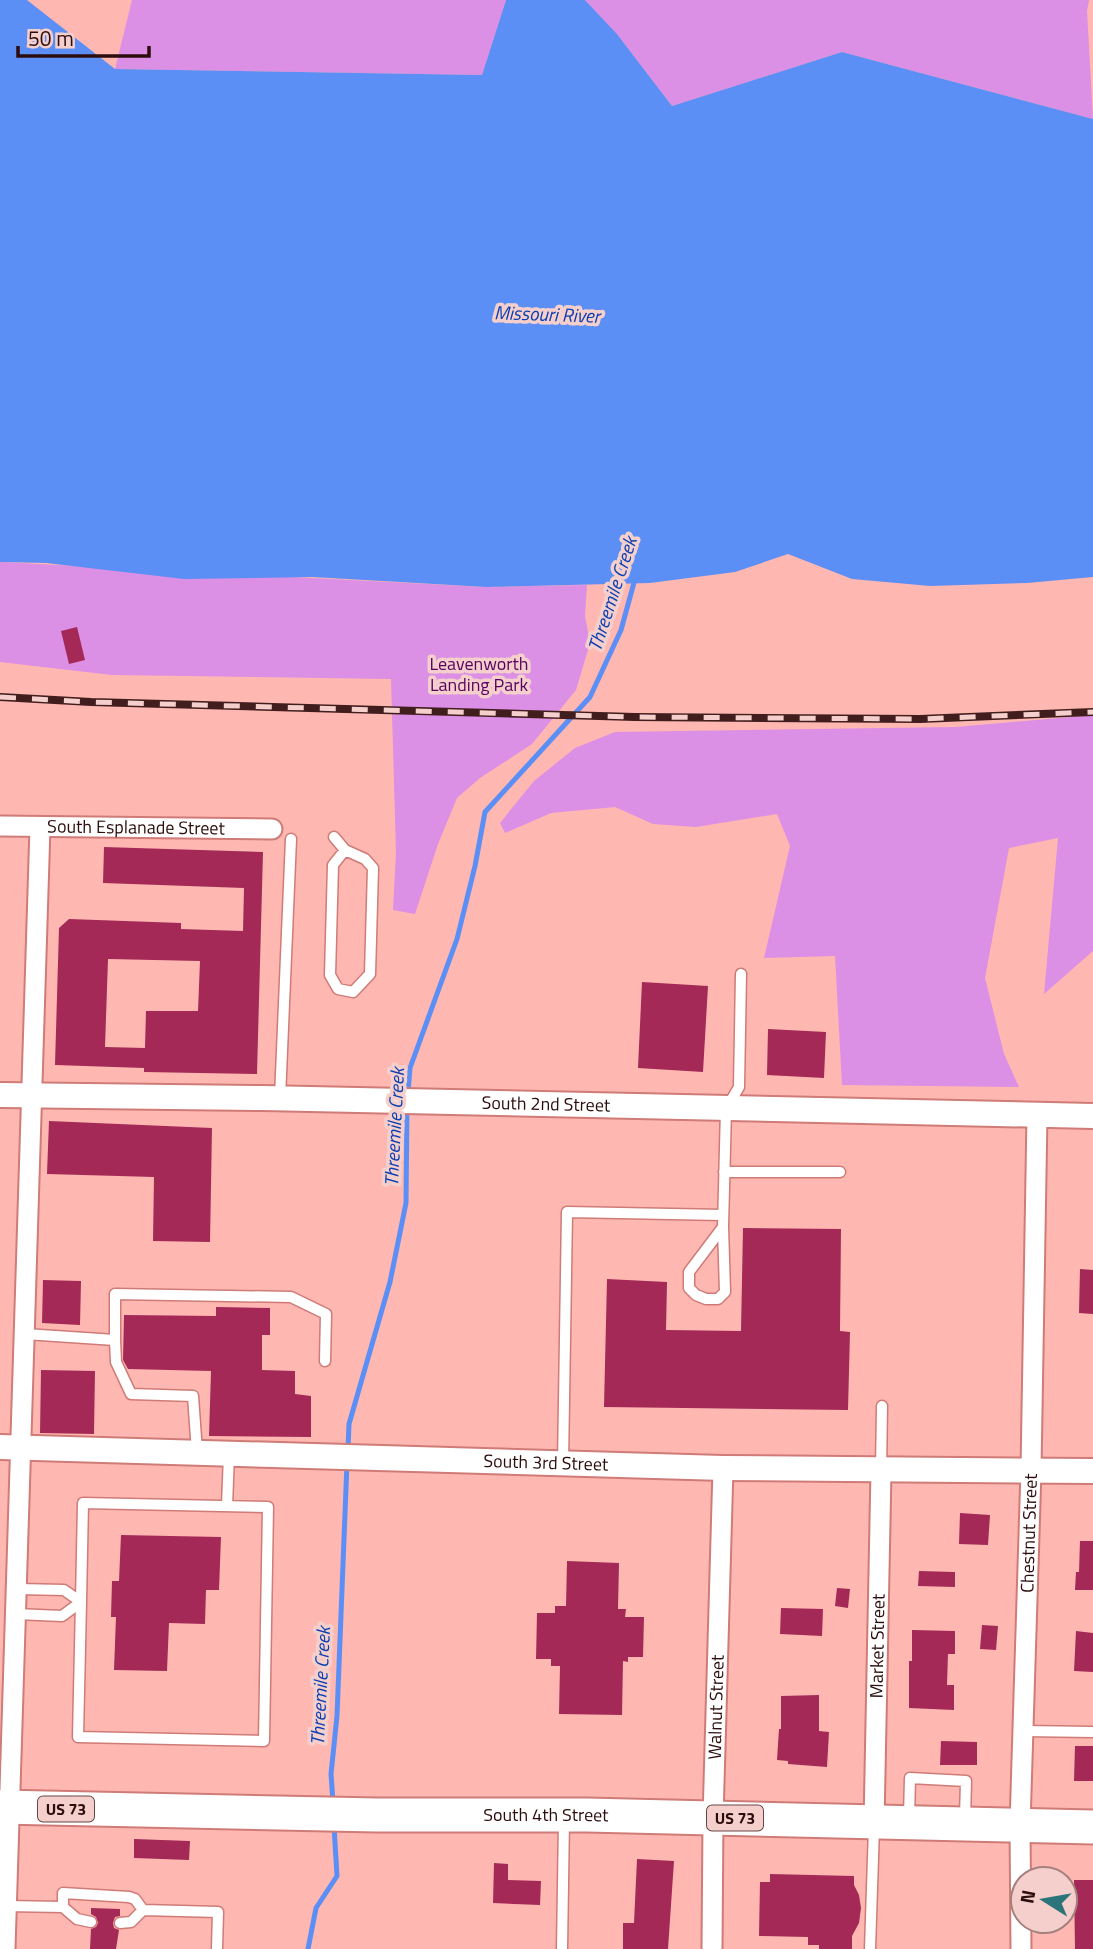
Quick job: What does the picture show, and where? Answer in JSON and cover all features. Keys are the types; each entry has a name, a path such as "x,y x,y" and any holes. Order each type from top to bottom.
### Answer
{"highway":[{"name":"South 4th Street","path":"5,1807 377,1815 564,1815 1093,1827"}],"street":[{"name":"South Esplanade Street","path":"0,826 272,829"},
{"path":"5,1949 5,1807 18,1589 11,1447 25,1334 40,827"},
{"name":"South 2nd Street","path":"0,1094 1093,1116"},
{"name":"Chestnut Street","path":"1021,1949 1020,1825 1031,1470 1037,1115"},
{"name":"South 3rd Street","path":"11,1447 723,1468 1093,1471"},
{"name":"Walnut Street","path":"712,1949 723,1468"},
{"name":"Market Street","path":"874,1823 881,1471"}],"lane":[{"path":"334,837 345,850 365,859 373,869 370,974 353,992 338,989 330,975 333,864 345,850"},
{"path":"280,1098 291,839"},
{"path":"723,1227 689,1272 689,1288 706,1299 718,1299 725,1293 723,1215 726,1109 739,1087 741,974"},
{"path":"724,1172 840,1172"},
{"path":"564,1463 568,1212 723,1215"},
{"path":"197,1452 193,1396 131,1394 116,1362 115,1294 291,1297 326,1314 325,1362"},
{"path":"25,1334 115,1340"},
{"path":"881,1471 882,1406"},
{"path":"227,1506 229,1454"},
{"path":"83,1503 268,1507 264,1741 78,1737 81,1602 83,1503"},
{"path":"18,1589 64,1590 81,1602"},
{"path":"16,1614 62,1616 81,1602"},
{"path":"1023,1731 1093,1731"},
{"path":"908,1824 910,1778 966,1781 965,1824"},
{"path":"562,1949 564,1815"},
{"path":"870,1949 874,1823"},
{"path":"63,1908 63,1894 129,1897 135,1899 143,1910"},
{"path":"6,1906 63,1908 77,1919 91,1922"},
{"path":"120,1923 131,1922 143,1910 218,1912 217,1949"}],"green space":[{"path":"132,0 506,0 482,75 115,69"},
{"path":"585,0 1089,0 1087,11 1093,119 842,52 672,106 617,34"},
{"name":"Leavenworth Landing Park","path":"0,562 485,587 587,585 585,616 590,643 576,690 532,744 480,778 457,798 438,844 415,914 393,910 396,852 391,679 112,675 0,662"},
{"path":"1093,715 1093,951 1044,994 1058,838 1009,848 985,978 1004,1054 1019,1087 842,1085 835,956 764,958 790,846 777,814 696,827 653,824 615,807 551,813 505,833 500,823 534,781 575,748 615,732 956,727"}],"water":[{"name":"Missouri River","path":"0,0 27,0 115,69 482,75 506,0 585,0 617,34 672,106 842,52 1093,119 1093,577 1027,583 930,586 852,579 788,554 735,572 650,583 486,587 312,577 184,579 46,563 0,562"}],"building":[{"path":"77,627 85,660 69,664 61,631"},
{"path":"104,847 263,852 257,1074 144,1072 144,1068 55,1065 59,928 69,919 181,923 181,929 243,931 244,888 103,883","holes":["108,959 200,961 198,1011 146,1011 145,1048 105,1047"]},
{"path":"642,982 708,986 703,1072 638,1068"},
{"path":"768,1029 826,1032 824,1078 767,1075"},
{"path":"49,1121 212,1128 210,1242 153,1241 154,1177 47,1174"},
{"path":"743,1228 841,1229 840,1331 850,1332 848,1410 604,1407 607,1279 667,1282 666,1330 741,1331"},
{"path":"1080,1269 1093,1270 1093,1314 1079,1313"},
{"path":"43,1280 81,1281 80,1325 42,1323"},
{"path":"216,1307 270,1308 270,1335 262,1335 262,1370 295,1371 295,1394 311,1396 311,1437 209,1436 211,1371 128,1369 123,1360 124,1315 216,1316"},
{"path":"41,1370 95,1371 94,1434 40,1433"},
{"path":"960,1513 990,1515 988,1545 959,1544"},
{"path":"121,1535 221,1537 219,1590 206,1590 205,1624 169,1623 167,1671 114,1670 116,1617 111,1617 112,1581 119,1581"},
{"path":"1080,1541 1093,1541 1093,1590 1075,1590 1076,1572 1079,1572"},
{"path":"567,1561 619,1563 618,1609 626,1609 625,1617 644,1617 643,1657 628,1657 628,1662 623,1661 622,1715 559,1714 560,1666 551,1666 551,1659 536,1659 537,1613 555,1613 555,1606 566,1606"},
{"path":"919,1571 955,1572 955,1587 918,1586"},
{"path":"837,1588 850,1589 848,1608 835,1606"},
{"path":"781,1608 823,1609 822,1636 780,1634"},
{"path":"982,1625 998,1626 996,1650 980,1649"},
{"path":"912,1630 955,1631 955,1654 948,1654 947,1685 954,1685 954,1710 909,1708"},
{"path":"1076,1631 1093,1633 1093,1672 1074,1671"},
{"path":"819,1695 819,1731 829,1732 827,1767 788,1764 788,1761 777,1760 781,1696"},
{"path":"941,1741 977,1742 977,1765 940,1765"},
{"path":"1075,1746 1093,1746 1093,1781 1074,1781"},
{"path":"134,1839 190,1841 189,1860 134,1858"},
{"path":"637,1859 674,1861 668,1949 623,1949 623,1923 634,1923"},
{"path":"494,1863 508,1864 508,1880 541,1881 540,1905 493,1903"},
{"path":"770,1874 854,1876 861,1908 859,1923 852,1936 852,1949 819,1949 819,1945 808,1945 808,1937 759,1936 760,1882 770,1882"},
{"path":"1079,1880 1093,1880 1093,1949 1075,1949 1075,1935 1079,1935"},
{"path":"91,1908 120,1909 120,1916 115,1917 113,1923 114,1928 119,1930 116,1949 90,1949 91,1929 98,1923 96,1917 91,1914"}],"waterway":[{"name":"Threemile Creek","path":"408,1093 410,1068 457,939 485,812 590,697 621,630 635,579"},
{"name":"Threemile Creek","path":"348,1449 349,1424 390,1282 406,1203 407,1106"},
{"name":"Threemile Creek","path":"333,1802 331,1774 337,1716 347,1463"},
{"name":"Threemile Creek","path":"308,1949 316,1908 337,1876 334,1826"}],"railway":[{"path":"0,697 91,702 635,717 920,719 1093,712"}]}
